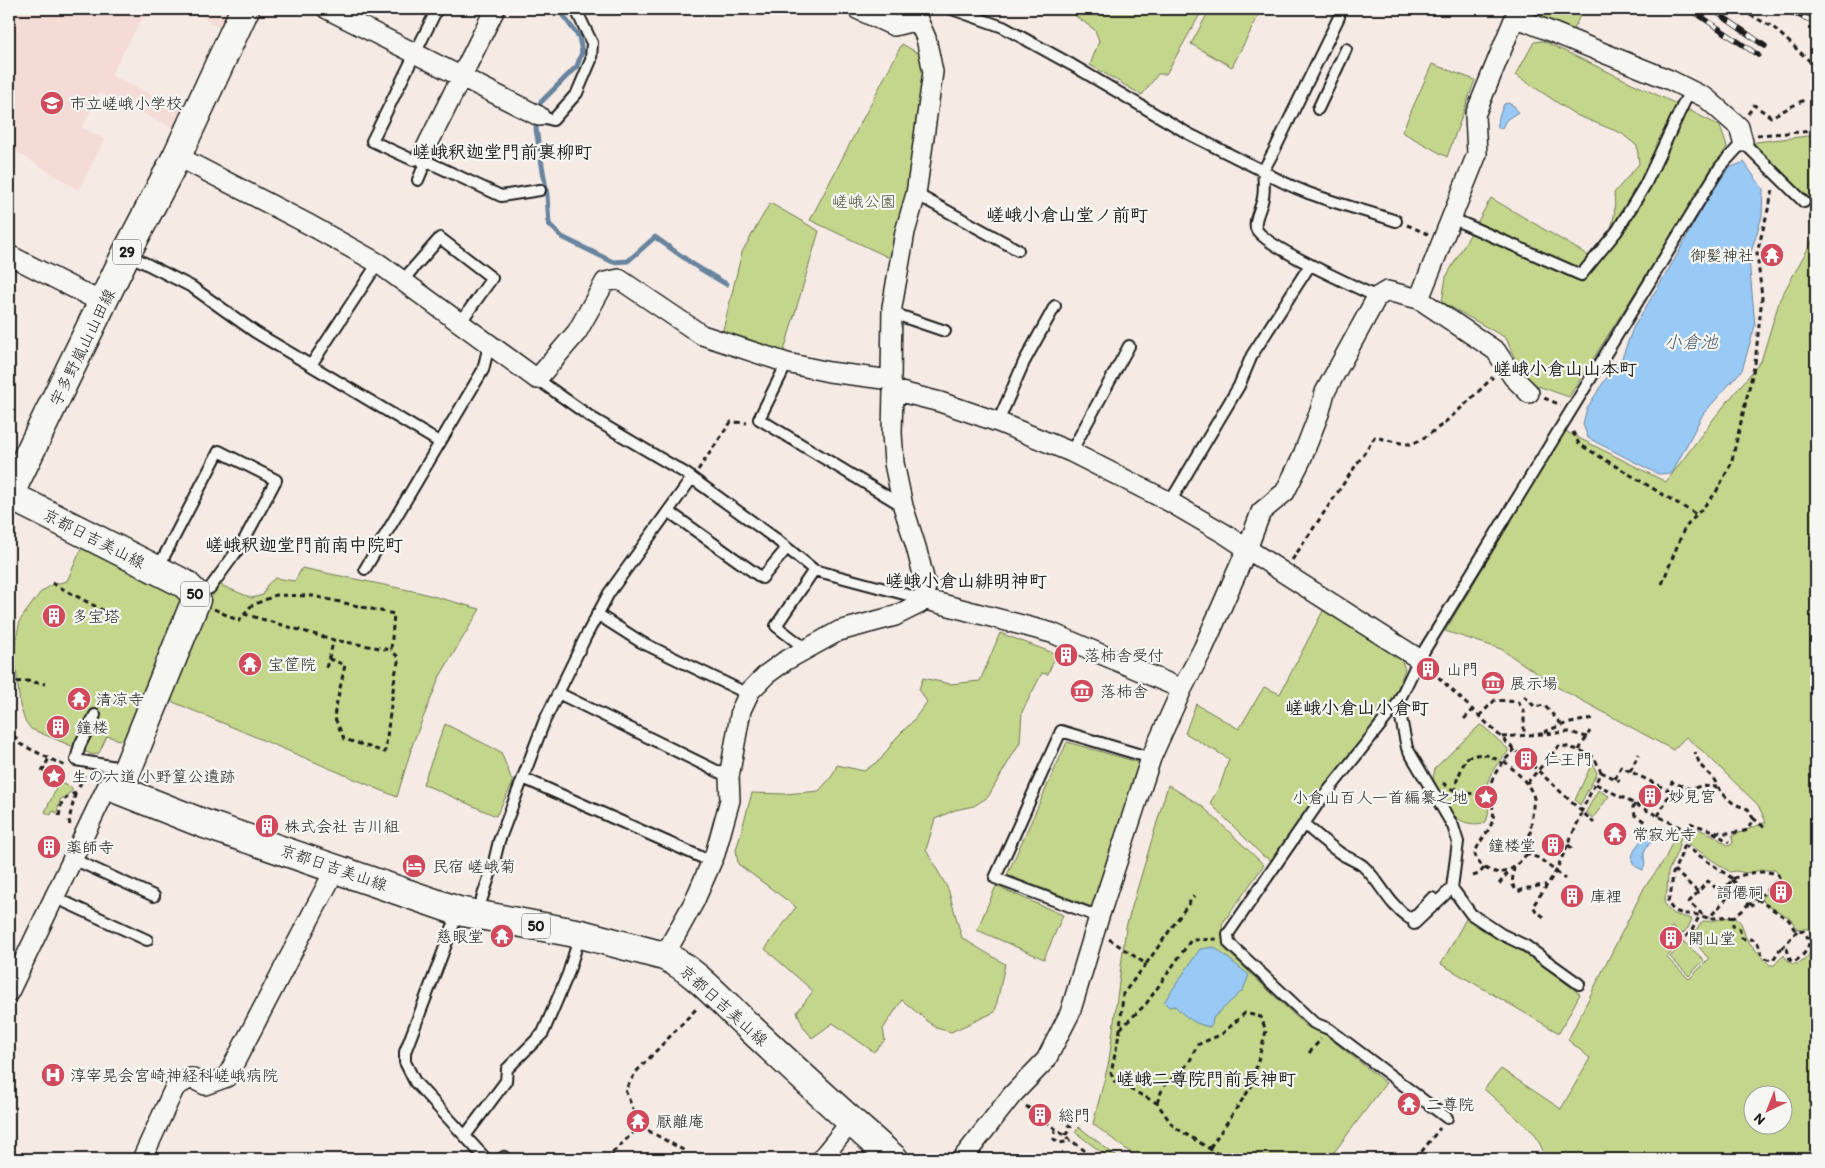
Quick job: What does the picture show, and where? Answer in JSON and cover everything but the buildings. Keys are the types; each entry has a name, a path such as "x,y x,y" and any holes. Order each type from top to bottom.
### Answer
{"main road":[{"name":"宇多野嵐山山田線","path":"9,495 126,254 177,156 245,9"},
{"name":"京都日吉美山線","path":"9,495 184,584 196,597"},
{"name":"50","path":"123,781 196,597"},
{"name":"京都日吉美山線","path":"123,781 202,823 467,913 581,934 664,956 683,966 851,1122 894,1159"}],"street":[{"path":"327,9 539,116"},
{"path":"424,159 460,76 495,9"},
{"path":"664,956 694,902 712,862 730,800 729,777 741,710 748,694 767,674 785,661 839,631 895,616 919,604 923,599 926,586 903,506 894,462 892,433 892,313 905,232 916,194 933,72 926,38 917,14 894,26 857,9"},
{"path":"1418,299 1477,154 1475,115 1515,17 1555,32 1706,98 1741,134"},
{"path":"177,156 310,224 378,263 537,379 577,332 605,282 619,279 702,335 787,363 892,385 998,422 1071,452 1170,502 1226,534 1425,665"},
{"path":"9,254 103,303"},
{"path":"962,1159 1012,1094 1046,1060 1070,1014 1097,923 1151,758 1182,689 1203,649 1247,549 1261,512 1285,492 1301,460 1320,411 1325,392 1377,296 1387,291 1418,299 1496,351 1514,377 1530,393"},
{"path":"923,599 1052,633 1182,689"},
{"path":"9,992 108,784 123,781"},
{"path":"142,1159 176,1087 191,1078 205,1085 227,1077 336,868"},
{"path":"821,1159 851,1122"}],"lane":[{"path":"437,9 372,141 413,160 424,159 501,196 540,190"},
{"path":"539,116 554,120 577,93 591,60 592,43 580,16 582,9"},
{"path":"952,9 1004,27 1188,134 1278,180 1396,220"},
{"path":"1339,17 1274,151 1262,171 1264,189 1257,215 1256,228 1262,236 1310,266 1377,296"},
{"path":"1318,110 1346,49"},
{"path":"1451,218 1581,275 1617,231 1645,185 1690,90"},
{"path":"1447,1118 1329,1029 1314,1023 1229,944 1228,934 1317,805 1398,703 1425,665 1497,534 1568,414 1741,134 1776,176 1804,202"},
{"path":"418,180 424,159"},
{"path":"916,194 1018,250"},
{"path":"402,281 440,238 492,278 460,323"},
{"path":"126,254 192,287 255,332 440,442"},
{"path":"311,365 378,263"},
{"path":"1170,502 1239,386 1252,355 1310,266"},
{"path":"998,422 1024,362 1055,306"},
{"path":"892,313 945,332"},
{"path":"365,569 483,370 489,345"},
{"path":"1071,452 1129,346"},
{"path":"787,363 759,419 903,506"},
{"path":"537,379 592,418 692,478 814,570 923,599"},
{"path":"157,570 218,451 276,480 242,544 210,588 196,597"},
{"path":"486,1159 415,1082 408,1071 405,1052 467,913 493,866 498,841 524,778 544,722 597,614 618,579 692,478"},
{"path":"668,510 762,578 787,548"},
{"path":"806,649 776,626 814,570"},
{"path":"597,614 642,642 748,694"},
{"path":"558,693 729,777"},
{"path":"1398,703 1407,748 1452,826 1458,842 1452,888 1414,924"},
{"path":"95,715 80,744 76,760 115,767 123,781"},
{"path":"1097,923 995,878 1061,731 1151,758"},
{"path":"524,778 712,862"},
{"path":"1304,824 1338,852 1352,861 1361,864 1376,878 1380,889 1399,911 1409,918 1418,913 1432,898"},
{"path":"73,859 154,896"},
{"path":"1452,888 1471,914 1501,934 1526,946 1579,984"},
{"path":"54,897 147,940"},
{"path":"465,1136 506,1081 507,1069 543,1033 568,974 581,934"},
{"path":"501,1159 506,1159"}],"path":[{"path":"1742,11 1773,27 1816,67"},
{"path":"1806,99 1771,117 1754,105 1741,134 1754,135 1816,131"},
{"path":"1662,584 1684,529 1715,494 1731,464 1755,363 1762,297 1757,253 1776,176"},
{"path":"1396,220 1443,241"},
{"path":"1284,573 1375,437 1410,444 1428,436 1480,390 1505,364"},
{"path":"1568,414 1573,420 1573,434 1579,444 1697,515"},
{"path":"692,478 731,422 747,423 759,419"},
{"path":"52,583 106,612"},
{"path":"196,597 239,621 251,606 276,595 313,596 394,614 391,650"},
{"path":"244,614 334,640 391,650 400,658 395,676 385,752 344,739 334,716 345,665 329,659"},
{"path":"326,668 334,640"},
{"path":"1425,665 1520,755"},
{"path":"16,682 28,681 45,684"},
{"path":"1479,716 1495,700 1518,702 1524,696 1535,707 1544,705 1562,725"},
{"path":"1518,702 1524,711 1524,734"},
{"path":"1464,719 1473,710"},
{"path":"1541,734 1562,725 1593,718"},
{"path":"9,728 20,744 66,767"},
{"path":"1579,750 1590,731"},
{"path":"1502,737 1569,732 1587,737"},
{"path":"1816,738 1816,782"},
{"path":"1528,783 1560,745 1594,756 1601,772 1620,781"},
{"path":"1512,868 1493,872 1484,868 1478,862 1475,854 1493,819 1494,808 1490,792 1496,773 1515,749"},
{"path":"1695,752 1698,762 1713,778 1716,787 1734,804 1748,808 1752,820 1748,830 1736,833 1712,832"},
{"path":"1455,792 1457,780 1466,758 1476,754 1490,755 1503,762 1528,783 1534,798 1529,837 1532,849"},
{"path":"1630,771 1639,754"},
{"path":"1552,755 1560,762"},
{"path":"42,772 49,758"},
{"path":"1547,761 1552,766"},
{"path":"1532,765 1594,823"},
{"path":"1615,779 1621,767 1671,791 1658,816"},
{"path":"75,771 88,777"},
{"path":"1544,916 1536,911 1533,906 1556,873 1601,772"},
{"path":"79,787 84,775"},
{"path":"1429,784 1439,777 1455,792 1471,794 1490,792"},
{"path":"1668,790 1672,782 1690,789 1709,786 1716,787"},
{"path":"1596,784 1687,831"},
{"path":"59,816 62,801 76,791 69,820 70,827"},
{"path":"1635,804 1633,808 1635,815 1645,822 1639,831"},
{"path":"1752,820 1765,828"},
{"path":"1729,842 1712,832 1688,823 1684,844 1674,870 1668,901 1670,906 1677,912 1700,915 1712,919 1725,916 1734,918"},
{"path":"1684,844 1733,879 1742,888 1752,905 1779,878 1776,874 1763,872 1738,876 1733,879 1728,885 1725,896 1727,898 1707,917"},
{"path":"1568,845 1575,850"},
{"path":"1500,884 1512,868 1532,849"},
{"path":"1532,849 1529,855 1539,858 1565,879"},
{"path":"1473,876 1479,874 1484,868"},
{"path":"1512,868 1512,884 1517,891 1524,888 1532,889 1539,885 1546,885"},
{"path":"1674,870 1698,892"},
{"path":"1707,917 1689,902 1708,881 1725,896"},
{"path":"1763,894 1756,895 1734,918 1733,926 1742,929 1740,934 1742,938 1755,940 1763,956 1773,960 1797,930"},
{"path":"1194,896 1123,994 1120,1030 1111,1073 1114,1081 1157,1103 1173,1126 1226,1159"},
{"path":"1757,899 1788,920 1794,929 1803,931 1810,942 1808,948 1794,962 1789,960 1787,949 1782,948"},
{"path":"1673,950 1692,930 1700,915"},
{"path":"1097,923 1146,964"},
{"path":"1120,1030 1146,1004 1191,940 1229,938"},
{"path":"687,1159 683,1150 640,1126 625,1090 636,1072 712,992"},
{"path":"1157,1103 1163,1087 1189,1063 1196,1045 1222,1034 1245,1013 1261,1017 1266,1031 1251,1087 1209,1149"},
{"path":"1063,1112 1059,1118 1071,1127 1065,1136"},
{"path":"1416,1159 1447,1118"},
{"path":"1045,1120 1096,1159"},
{"path":"606,1159 640,1126"},
{"path":"1055,1128 1054,1139 1059,1143 1072,1141"},
{"path":"611,1154 616,1159"}],"shaded area":[{"name":"市立嵯峨小学校","path":"9,9 170,9 157,10 141,20 111,75 189,113 180,131 100,93 82,127 105,140 78,190 9,147"},
{"path":"181,9 234,9 225,31 198,14"}],"green space":[{"path":"1076,9 1203,9 1166,74 1158,74 1142,95 1090,65 1099,41 1095,30 1074,15"},
{"path":"1210,9 1262,9 1232,67 1191,44"},
{"path":"1521,9 1583,9 1573,31"},
{"path":"1543,41 1720,126 1727,147 1569,397 1538,386 1520,371 1506,338 1442,302 1446,277 1491,198 1591,257 1611,228 1615,204 1614,193 1639,164 1637,146 1621,133 1576,115 1516,75 1534,42"},
{"name":"嵯峨公園","path":"902,44 923,56 929,71 894,260 810,220"},
{"path":"1432,64 1475,80 1447,157 1402,132"},
{"path":"1816,135 1816,206 1752,145 1756,142"},
{"path":"770,203 819,231 783,354 722,334 742,252"},
{"path":"1816,234 1816,1159 1547,1159 1535,1134 1484,1089 1501,1069 1561,1109 1590,1058 1568,1040 1644,888 1665,859 1674,838 1675,830 1682,833 1677,852 1668,872 1667,892 1664,901 1666,907 1673,914 1692,919 1688,928 1681,935 1672,927 1659,939 1672,951 1667,958 1689,979 1709,959 1699,946 1696,936 1696,931 1703,921 1728,917 1738,919 1747,940 1770,965 1774,965 1784,955 1789,962 1795,964 1802,962 1811,951 1812,935 1808,929 1797,929 1790,918 1768,906 1761,899 1770,888 1782,902 1790,893 1779,881 1780,876 1775,870 1746,873 1730,872 1687,843 1690,826 1711,834 1729,846 1733,843 1732,836 1766,822 1758,805 1686,737 1673,750 1557,687 1501,649 1445,631 1565,431 1666,482 1715,417 1761,361 1780,299"},
{"path":"83,545 170,589 183,605 128,741 107,736 99,753 93,755 31,729 25,721 20,706 14,649 20,620 40,593 51,585 67,581"},
{"path":"302,568 418,592 480,609 440,676 413,743 397,797 166,699 218,584 252,598 263,595 267,585 275,578 295,581"},
{"path":"1325,607 1402,653 1401,659 1405,669 1394,699 1323,795 1313,822 1275,862 1263,856 1210,803 1220,786 1229,759 1185,733 1196,704 1239,729 1264,687 1280,694"},
{"path":"1000,633 1056,654 1048,674 1042,673 1022,712 1020,742 988,797 974,806 955,810 935,819 926,850 948,889 962,938 1005,964 995,1012 951,1032 936,1028 902,1000 883,1029 885,1040 874,1052 833,1023 812,1038 803,1026 797,1012 813,991 765,949 796,907 738,864 736,850 752,793 786,794 819,791 832,776 837,765 864,771 881,759 896,738 912,722 927,702 919,689 923,678 950,684 980,681"},
{"path":"445,724 501,752 513,783 496,816 423,784"},
{"path":"1480,725 1508,749 1508,752 1495,767 1488,780 1486,790 1488,814 1485,823 1474,824 1464,822 1451,812 1433,779 1435,768"},
{"path":"1067,742 1141,763 1095,908 1007,875"},
{"path":"1592,763 1597,773 1580,805 1575,800"},
{"path":"59,782 72,788 72,791 60,800 57,813 53,811 51,815 45,812"},
{"path":"1168,785 1202,806 1264,865 1222,924 1225,949 1307,1027 1322,1032 1386,1083 1329,1159 1139,1159 1093,1124 1109,1061 1126,927"},
{"path":"1598,790 1609,796 1593,818 1586,812"},
{"path":"996,886 1063,915 1044,959 977,930"},
{"path":"1466,919 1533,958 1580,994 1559,1033 1441,964"},
{"path":"1684,942 1704,960 1689,976 1670,957"},
{"path":"1079,1127 1120,1159 1110,1159 1075,1132"}],"water":[{"path":"1508,103 1514,106 1518,112 1506,120 1502,128 1498,128 1504,104"},
{"name":"小倉池","path":"1744,162 1763,189 1762,216 1749,259 1755,326 1742,370 1703,414 1672,473 1658,474 1588,438 1583,424 1587,408 1622,358 1633,328 1675,259 1706,200 1729,168"},
{"path":"1658,826 1664,827 1664,829 1645,850 1643,870 1633,863 1633,853 1645,836"},
{"path":"1214,947 1249,975 1243,990 1213,1018 1212,1025 1209,1027 1186,1017 1175,1006 1169,1007 1164,1002 1200,949"}],"waterway":[{"path":"539,112 540,103 577,66 582,52 579,37 562,14 568,9"},
{"path":"537,120 536,129 547,195 549,224 562,237 613,262 628,261 655,237 694,265 726,284"}],"railway":[{"path":"1690,9 1758,55"},
{"path":"1712,9 1765,46"},
{"path":"1782,9 1816,22"}],"place":[{"name":"市立嵯峨小学校","path":"52,103"},
{"name":"御髪神社","path":"1772,255"},
{"name":"多宝塔","path":"54,616"},
{"name":"落柿舎受付","path":"1066,655"},
{"name":"宝筐院","path":"250,664"},
{"name":"山門","path":"1428,669"},
{"name":"展示場","path":"1493,683"},
{"name":"落柿舎","path":"1082,691"},
{"name":"清凉寺","path":"79,699"},
{"name":"鐘楼","path":"58,727"},
{"name":"仁王門","path":"1526,759"},
{"name":"生の六道 小野篁公遺跡","path":"54,776"},
{"name":"妙見宮","path":"1650,796"},
{"name":"小倉山百人一首編纂之地","path":"1486,797"},
{"name":"株式会社 吉川組","path":"267,826"},
{"name":"常寂光寺","path":"1615,834"},
{"name":"鐘楼堂","path":"1553,845"},
{"name":"薬師寺","path":"49,847"},
{"name":"民宿 嵯峨菊","path":"414,866"},
{"name":"謌僊祠","path":"1781,892"},
{"name":"庫裡","path":"1572,896"},
{"name":"慈眼堂","path":"502,936"},
{"name":"開山堂","path":"1671,938"},
{"name":"淳宰晃会宮崎神経科嵯峨病院","path":"53,1075"},
{"name":"二尊院","path":"1409,1104"},
{"name":"総門","path":"1040,1115"},
{"name":"厭離庵","path":"638,1121"}],"district":[{"name":"嵯峨釈迦堂門前裏柳町","path":"502,152"},
{"name":"嵯峨小倉山堂ノ前町","path":"1067,215"},
{"name":"嵯峨小倉山山本町","path":"1565,369"},
{"name":"嵯峨釈迦堂門前南中院町","path":"304,545"},
{"name":"嵯峨小倉山緋明神町","path":"966,581"},
{"name":"嵯峨小倉山小倉町","path":"1357,708"},
{"name":"嵯峨二尊院門前長神町","path":"1206,1079"}]}
